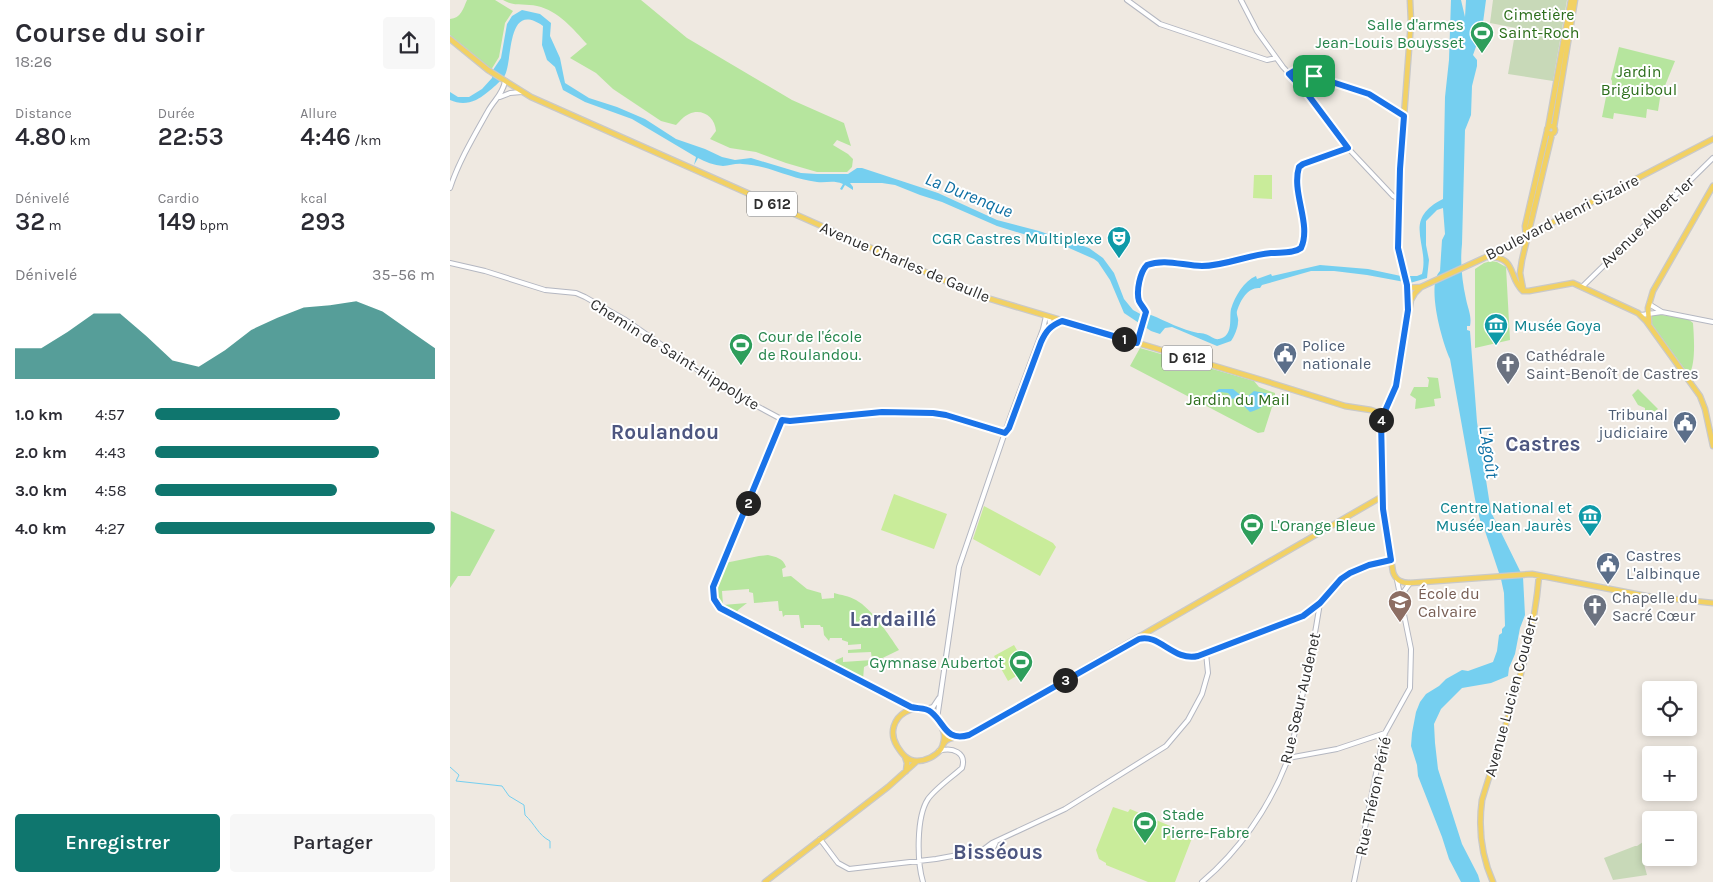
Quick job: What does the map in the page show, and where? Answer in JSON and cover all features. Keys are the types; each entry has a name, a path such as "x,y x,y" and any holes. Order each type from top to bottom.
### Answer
{"main road":[{"path":"1410,0 1411,22 1399,199 1398,251 1408,286 1408,310 1399,374 1385,416 1381,420 1384,513 1394,576 1397,580 1407,583 1522,574 1643,596 1712,603"},
{"path":"1523,291 1520,273 1522,260 1550,130 1571,0"},
{"path":"1570,15 1575,0"},
{"name":"D 612","path":"450,38 488,70 504,80"},
{"name":"Avenue Charles de Gaulle","path":"504,80 522,92 966,291 1350,408 1369,410 1385,416"},
{"path":"1527,237 1526,226 1550,130"},
{"name":"Boulevard Henri Sizaire","path":"1408,286 1421,287 1484,258 1713,139"},
{"path":"1650,327 1648,314 1653,291 1713,186"},
{"path":"1531,222 1539,229"},
{"path":"1484,258 1497,258 1506,261 1523,291"},
{"path":"1514,277 1522,260"},
{"path":"1523,291 1571,283 1641,315 1700,396 1704,405 1713,446"},
{"path":"1408,310 1413,295 1421,287"},
{"path":"1369,410 1380,410 1389,403"},
{"path":"943,744 950,739 969,735 1383,496"},
{"path":"1127,644 1141,638 1151,639 1182,656 1194,657 1300,617 1320,603 1341,579 1350,573 1369,565 1391,560"},
{"name":"Avenue Lucien Coudert","path":"1493,882 1486,866 1480,841 1482,800 1523,662 1534,612 1538,576"},
{"path":"1151,639 1150,632 1156,627"},
{"path":"905,757 917,761 926,760 939,751 943,744 944,735 941,726 937,719 926,709 916,708 903,714 895,722 892,733 894,741 905,757 907,763 906,771"},
{"path":"941,726 952,735 964,737"},
{"path":"765,882 917,761"}],"street":[{"path":"1128,0 1160,24 1267,60 1276,58"},
{"path":"1240,0 1257,31 1276,58 1306,92 1348,148 1393,196 1399,199"},
{"path":"1289,74 1298,71 1367,93 1404,116"},
{"path":"450,188 464,154 491,106 503,89 504,80"},
{"path":"498,98 510,93 522,92"},
{"path":"1137,343 1146,316 1139,300 1140,280 1145,267 1151,263 1160,262 1201,266 1214,265 1255,255 1290,252 1299,249 1303,244 1304,228 1297,186 1299,167 1348,148"},
{"name":"Avenue Albert 1er","path":"1582,287 1713,158"},
{"name":"Chemin de Saint-Hippolyte","path":"450,263 485,271 545,290 576,293 585,297 624,318 727,390 782,420"},
{"path":"1649,304 1662,312 1713,322"},
{"path":"1641,315 1662,312"},
{"path":"1005,433 1009,428 1041,342 1049,328 1051,321 1048,317"},
{"path":"937,719 959,567 1005,433 1048,317"},
{"path":"1049,328 1062,321"},
{"path":"916,708 726,613 715,602 713,587 782,420 790,421 882,412 933,413 946,415 1005,433"},
{"name":"Rue Théron Périé","path":"1354,882 1385,733 1410,688 1411,649 1397,580"},
{"path":"1400,597 1407,583"},
{"name":"Rue Sœur Audenet","path":"1202,882 1238,845 1258,817 1276,786 1288,758 1320,603"},
{"path":"820,839 838,863 846,869 920,862 974,852 985,848 1078,801 1166,746 1188,720 1202,694 1208,672 1206,653"},
{"path":"926,709 933,707 939,696"},
{"path":"901,702 904,707 903,714"},
{"path":"1288,758 1337,749 1385,733"},
{"path":"943,744 949,750"},
{"path":"922,882 918,846 920,817 928,799 962,768 964,762 964,758 959,752 939,751"},
{"path":"1290,752 1296,757"},
{"path":"974,852 990,855 996,842"},
{"path":"985,848 992,850"},
{"path":"984,854 985,848"}],"green space":[{"path":"467,0 495,0 513,11 505,23 499,57 491,70 450,35 450,19 459,15"},
{"path":"503,0 641,0 687,38 792,100 844,123 851,146 837,140 833,145 853,159 852,167 847,172 817,172 756,152 730,148 710,139 716,131 715,126 707,115 699,112 689,114 676,125 661,121 613,89 596,73 570,58 587,44 559,16 545,8 515,4"},
{"name":"Cimetière Saint-Roch","path":"1493,0 1567,0 1553,81 1508,74 1516,28 1490,23"},
{"name":"Jardin Briguiboul","path":"1619,47 1675,61 1660,98 1658,111 1647,109 1646,118 1614,113 1613,119 1602,117 1608,87 1612,86 1611,79"},
{"path":"1254,175 1272,175 1272,199 1253,198"},
{"path":"1491,261 1506,267 1510,340 1475,348 1475,269"},
{"path":"1655,314 1688,319 1693,323 1694,357 1689,375 1651,323 1651,317"},
{"name":"Jardin du Mail","path":"1140,348 1254,381 1259,387 1275,393 1275,395 1283,400 1284,405 1272,407 1264,432 1258,433 1130,366"},
{"path":"1427,377 1438,378 1441,398 1434,399 1435,406 1415,409 1416,399 1410,395 1414,387 1428,387 1429,380"},
{"path":"1638,389 1658,409 1648,416 1645,413 1645,408 1638,405 1632,395"},
{"path":"894,494 947,514 934,549 881,530"},
{"path":"984,506 1053,543 1056,547 1040,576 973,539"},
{"path":"451,511 495,530 470,576 458,576 450,588"},
{"path":"768,555 779,558 785,564 786,567 782,569 783,577 791,576 807,589 821,593 822,599 834,598 834,593 851,598 862,604 880,623 899,650 864,667 863,680 833,665 836,660 843,657 843,662 872,660 871,652 848,653 848,650 861,649 861,644 848,645 848,642 842,640 842,638 830,638 829,641 824,635 823,627 820,625 804,625 804,628 801,628 799,615 785,615 783,617 782,611 779,611 778,601 754,603 753,593 749,592 749,589 722,591 723,605 747,603 738,610 735,616 720,605 715,593 725,563"},
{"path":"1014,645 1028,669 1008,681 994,656"},
{"name":"Stade Pierre-Fabre","path":"1113,807 1128,812 1130,809 1175,828 1174,831 1192,838 1175,882 1148,882 1106,865 1106,863 1099,859 1096,850"},
{"path":"1642,843 1642,866 1645,866 1647,875 1613,880 1604,858"}],"water":[{"path":"1451,0 1461,0 1465,17 1466,0 1486,0 1482,30 1473,55 1477,60 1477,66 1472,86 1471,115 1465,130 1461,258 1470,316 1470,326 1467,326 1467,330 1470,331 1477,422 1491,512 1523,577 1525,615 1508,676 1491,683 1462,688 1441,709 1434,724 1438,769 1462,844 1480,882 1461,882 1449,859 1418,776 1417,765 1411,746 1416,712 1426,694 1462,670 1468,671 1493,662 1497,651 1499,635 1505,626 1504,593 1501,579 1480,520 1475,499 1450,359 1443,340 1435,301 1436,278 1440,271 1442,240 1445,234 1443,208 1437,210 1426,221 1426,245 1429,260 1427,278 1410,283 1334,271 1311,271 1262,285 1260,288 1252,289 1241,302 1237,312 1238,321 1235,335 1231,341 1217,346 1172,327 1165,328 1160,334 1151,331 1124,313 1110,280 1094,259 1069,248 997,226 942,202 895,185 850,183 853,190 845,185 842,190 840,189 843,184 807,180 752,165 723,166 698,158 694,165 696,157 632,119 585,102 563,90 555,67 547,60 542,45 543,26 531,20 523,21 517,26 513,35 505,75 492,89 473,101 463,103 450,100 450,92 458,97 469,97 482,89 492,78 493,70 501,58 507,24 512,16 522,10 540,14 551,23 550,36 560,58 565,83 589,98 645,119 676,139 722,157 735,160 751,158 801,173 848,174 857,168 862,168 938,193 997,220 1039,231 1089,248 1103,258 1114,273 1124,299 1133,310 1144,316 1151,315 1186,330 1203,333 1219,339 1224,337 1229,331 1231,309 1235,299 1244,285 1256,276 1257,279 1271,274 1272,276 1320,265 1368,269 1401,276 1417,276 1422,274 1423,253 1420,224 1423,215 1430,207 1443,199 1445,97 1449,60"},
{"path":"1219,389 1233,389 1244,398 1254,391 1270,394 1272,397 1268,402 1250,412 1236,398 1227,400 1231,396 1228,393 1219,393 1224,400 1218,398 1215,392"}],"waterway":[{"path":"450,767 459,775 456,781 502,786 509,796 524,805 525,815 542,836 550,841 550,848"}],"place":[{"name":"Salle d'armes Jean-Louis Bouysset","path":"1482,54"},
{"name":"CGR Castres Multiplexe","path":"1119,259"},
{"name":"Musée Goya","path":"1496,346"},
{"name":"Cour de l'école de Roulandou.","path":"741,366"},
{"name":"Police nationale","path":"1285,375"},
{"name":"Cathédrale Saint-Benoît de Castres","path":"1508,385"},
{"name":"Tribunal judiciaire","path":"1685,444"},
{"name":"Centre National et Musée Jean Jaurès","path":"1590,537"},
{"name":"L'Orange Bleue","path":"1252,546"},
{"name":"Castres L'albinque","path":"1608,585"},
{"name":"École du Calvaire","path":"1400,623"},
{"name":"Chapelle du Sacré Cœur","path":"1595,627"},
{"name":"Gymnase Aubertot","path":"1021,683"},
{"name":"Stade Pierre-Fabre","path":"1145,844"}],"district":[{"name":"Roulandou","path":"665,432"},
{"name":"Castres","path":"1543,444"},
{"name":"Lardaillé","path":"893,619"},
{"name":"Bisséous","path":"998,852"}],"route":[{"path":"1298,71 1314,76 1369,94 1401,116 1404,116 1400,169 1398,248 1407,285 1408,310 1396,386 1381,420 1383,509 1391,560 1369,565 1350,573 1331,589 1320,603 1303,616 1198,656 1182,656 1151,639 1139,639 1127,644 964,737 950,734 928,710 911,707 726,613 718,607 714,599 713,587 782,420 790,421 882,412 933,413 946,415 1005,433 1009,428 1041,342 1046,331 1051,326 1062,321 1137,343 1146,316 1146,312 1139,300 1143,269 1147,265 1163,262 1195,266 1214,265 1255,255 1295,251 1301,248 1304,240 1304,228 1297,186 1299,167 1348,148 1306,92 1289,74 1298,71"}],"water label":[{"name":"La Durenque","path":"969,195"},
{"name":"L'Agoût","path":"1489,452"}]}
